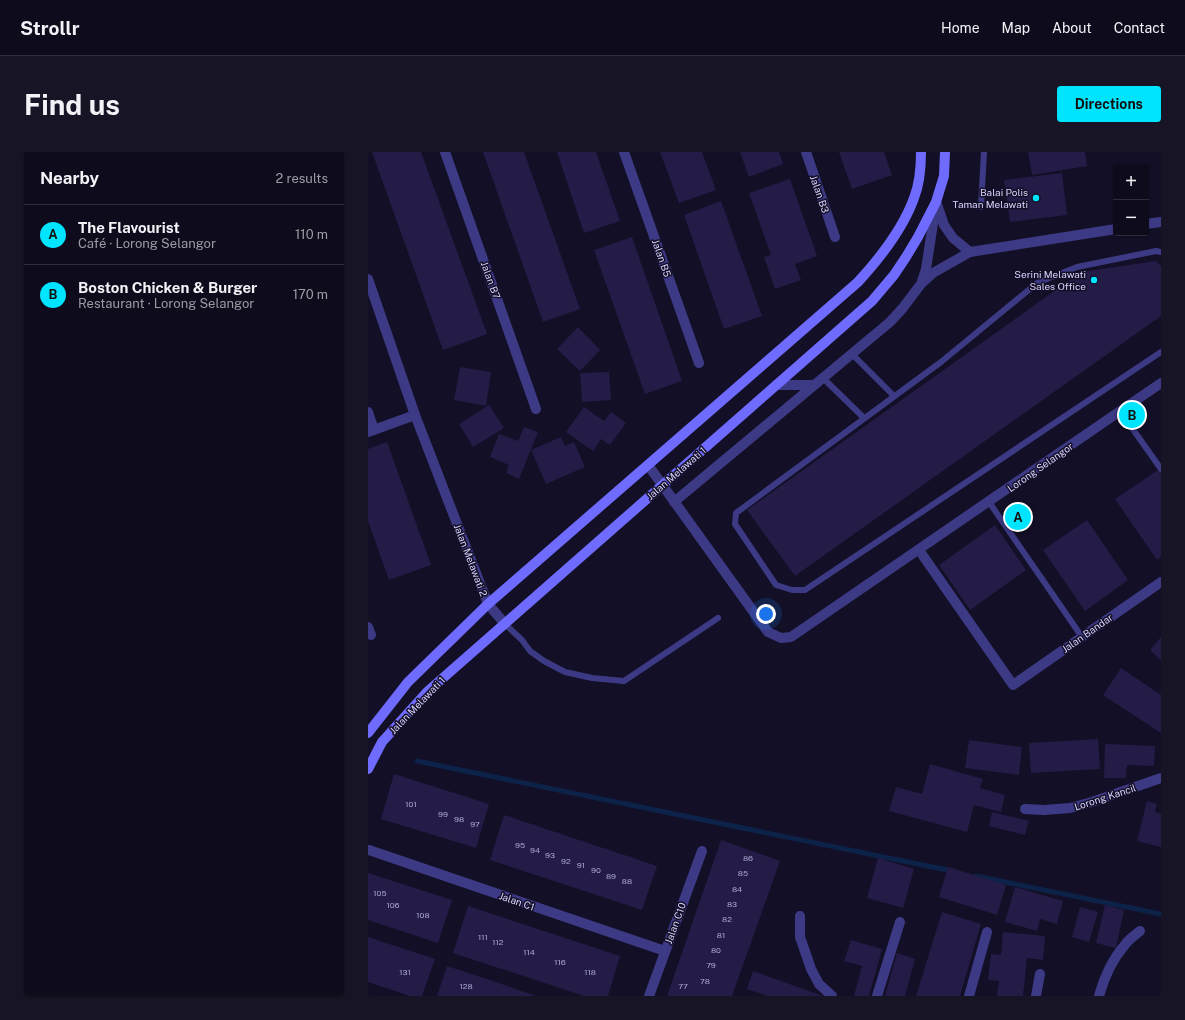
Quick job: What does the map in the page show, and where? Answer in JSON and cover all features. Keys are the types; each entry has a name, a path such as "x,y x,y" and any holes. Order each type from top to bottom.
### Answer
{"street":[{"name":"Jalan B7","path":"445,152 536,409"},
{"name":"Jalan B5","path":"624,152 699,364"},
{"name":"Jalan B3","path":"806,152 835,237"},
{"name":"Jalan Melawati 1","path":"368,733 408,682 488,604 858,282 880,257 902,224 915,198 920,172 921,152"},
{"name":"Jalan Melawati 1","path":"368,769 382,742 427,692 872,301 894,275 906,257 936,202 944,176 945,152"},
{"path":"936,202 944,225 953,238 970,252"},
{"path":"921,284 926,269 936,202"},
{"path":"1149,224 1161,222"},
{"path":"674,502 890,322 921,284 933,273 970,252 1113,229"},
{"name":"Jalan Melawati 2","path":"368,278 415,415 488,604 505,624"},
{"name":"Lorong Selangor","path":"648,465 768,632 781,638 791,637 1161,383"},
{"path":"776,385 814,385"},
{"path":"368,412 371,431 415,415"},
{"name":"Jalan Bandar","path":"919,550 1013,685 1161,582"},
{"name":"Lorong Kancil","path":"1025,809 1044,810 1070,808 1161,778"},
{"name":"Jalan C1","path":"369,850 665,951"},
{"name":"Jalan C10","path":"649,996 702,851"},
{"path":"800,916 800,937 811,969 819,984 832,996"},
{"path":"877,996 900,922"},
{"path":"1099,996 1104,980 1113,962 1124,945 1140,931"},
{"path":"969,996 987,932"},
{"path":"1036,996 1040,974"}],"lane":[{"path":"982,207 984,152"},
{"path":"1161,252 1156,251 1077,267 1037,283 941,362 736,512 735,524 776,585 792,590 805,590 1161,352"},
{"path":"852,354 894,396"},
{"path":"823,378 864,418"},
{"path":"1120,411 1161,469"},
{"path":"989,502 1082,637"},
{"name":"Jalan Melawati 2","path":"505,624 522,640 530,651 544,661 565,672 592,678 624,681 718,618"}],"building":[{"path":"372,152 421,152 487,334 443,350"},
{"path":"483,152 524,152 580,309 543,322"},
{"path":"557,152 596,152 620,221 584,233"},
{"path":"660,152 702,152 716,190 679,203"},
{"path":"740,152 779,152 783,164 749,177"},
{"path":"839,152 884,152 892,175 852,189"},
{"path":"1028,152 1085,152 1087,166 1032,175"},
{"name":"Balai Polis Taman Melawati","path":"1062,173 1067,215 1010,222 1004,180"},
{"path":"790,179 817,256 795,264 801,280 775,289 764,257 771,255 749,193"},
{"path":"721,201 762,316 724,329 684,215"},
{"path":"632,237 682,381 645,394 594,250"},
{"path":"1156,261 1161,266 1161,316 795,576 747,510 1081,272"},
{"path":"578,327 600,350 580,371 557,349"},
{"path":"460,367 491,372 486,406 454,400"},
{"path":"609,372 611,400 582,402 580,373"},
{"path":"489,405 504,428 473,447 459,424"},
{"path":"584,407 604,421 611,412 626,423 610,445 601,439 593,451 566,432"},
{"path":"524,427 538,432 519,479 506,473 509,465 490,457 499,434 518,441"},
{"path":"561,437 565,446 574,442 585,467 546,484 531,450"},
{"path":"387,442 431,565 389,580 368,521 368,449"},
{"path":"1158,470 1161,473 1161,557 1157,560 1115,499"},
{"path":"1087,520 1128,580 1085,611 1043,550"},
{"path":"995,525 1026,570 970,610 939,565"},
{"path":"1161,637 1161,660 1150,650"},
{"path":"1121,668 1161,695 1161,733 1103,695"},
{"path":"1098,739 1100,769 1031,773 1029,743"},
{"path":"969,740 1022,747 1019,775 965,768"},
{"path":"1105,744 1155,746 1154,766 1127,765 1126,778 1104,778"},
{"path":"930,764 983,779 980,788 1005,795 1001,812 974,805 967,832 889,811 896,787 922,794"},
{"path":"394,774 489,804 476,848 381,819"},
{"path":"1147,801 1157,804 1155,812 1161,814 1161,847 1137,841"},
{"path":"992,812 1029,821 1025,835 989,826"},
{"path":"504,815 657,866 642,910 490,860"},
{"path":"721,840 780,861 732,996 667,996"},
{"path":"878,858 914,869 903,908 867,898"},
{"path":"948,867 1006,885 997,915 939,897"},
{"path":"368,873 452,900 438,943 368,920"},
{"path":"1015,887 1063,901 1057,924 1040,919 1037,931 1005,922"},
{"path":"1105,905 1124,910 1116,948 1096,943"},
{"path":"468,906 620,956 608,996 584,996 453,953"},
{"path":"1080,907 1098,912 1089,942 1072,937"},
{"path":"942,912 981,924 960,996 916,996"},
{"path":"1003,932 1045,936 1043,960 1027,958 1023,996 997,996 999,981 988,980 991,954 1001,955"},
{"path":"368,937 435,959 422,996 410,996 368,982"},
{"path":"851,940 882,949 869,996 854,996 862,966 844,961"},
{"path":"897,953 915,959 905,996 885,996"},
{"path":"447,966 493,981 536,996 437,996"},
{"path":"753,971 823,996 767,996 747,989"}],"waterway":[{"path":"417,761 952,871"},
{"path":"976,876 1161,914"}],"place":[{"name":"Balai Polis Taman Melawati","path":"1036,198"},
{"name":"Serini Melawati Sales Office","path":"1094,280"},
{"name":"Boston Chicken & Burger","path":"1132,415"},
{"name":"The Flavourist","path":"1018,517"}]}
